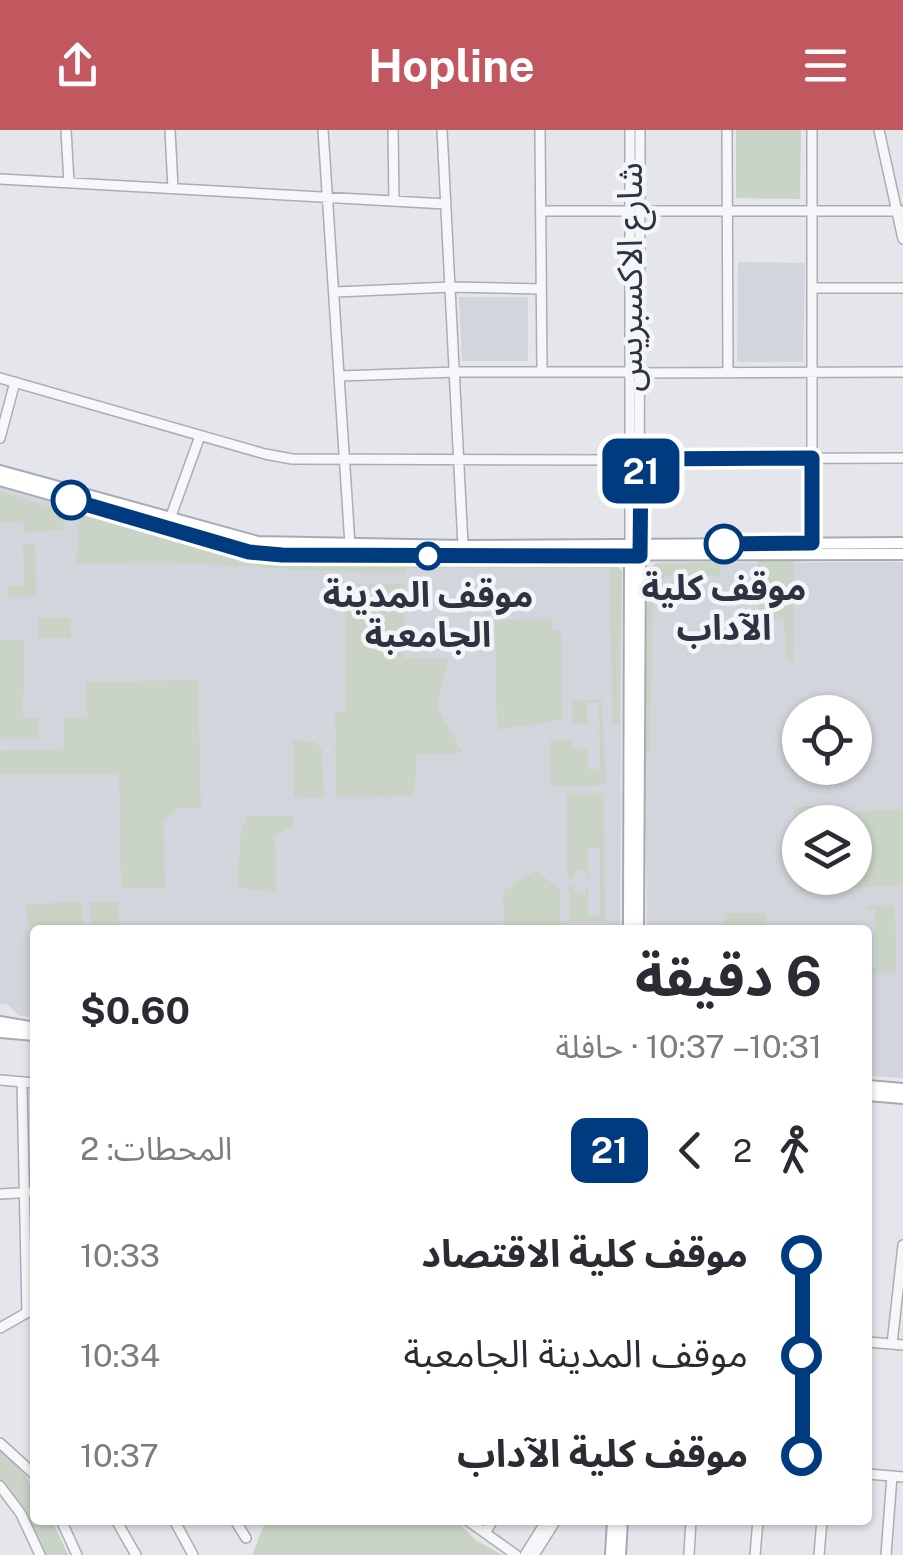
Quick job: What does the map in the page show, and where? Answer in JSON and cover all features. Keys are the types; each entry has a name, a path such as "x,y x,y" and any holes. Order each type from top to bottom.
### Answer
{"main road":[{"path":"0,471 258,542 412,550 463,546 903,554"},
{"path":"0,480 249,552 635,550 903,542"},
{"path":"629,925 635,550"},
{"path":"635,550 638,925"},
{"path":"0,1022 30,1030"},
{"path":"0,1032 30,1031"},
{"path":"872,1086 903,1089"},
{"path":"872,1095 903,1098"},
{"path":"611,1555 614,1525"},
{"path":"620,1555 622,1525"}],"street":[{"path":"66,130 69,183"},
{"path":"170,130 173,188"},
{"path":"324,130 350,545"},
{"path":"393,130 394,201"},
{"path":"442,130 463,546"},
{"path":"540,130 542,372"},
{"name":"شارع الاكسبريس","path":"630,130 635,211"},
{"path":"635,550 635,211 640,130"},
{"path":"727,130 728,373"},
{"path":"812,130 812,543"},
{"path":"879,130 900,211 903,239"},
{"path":"0,179 446,204"},
{"path":"541,211 900,211"},
{"path":"335,292 450,287 542,289"},
{"path":"812,288 903,288"},
{"path":"340,376 455,372 903,372"},
{"path":"0,378 278,457 903,458"},
{"path":"0,438 15,382"},
{"path":"171,516 200,436"},
{"path":"0,1080 30,1083"},
{"path":"0,1194 30,1192 22,1082"},
{"path":"872,1342 898,1344 903,1245"},
{"path":"0,1328 30,1311"},
{"path":"0,1443 30,1470"},
{"path":"872,1474 898,1476 886,1555"},
{"path":"0,1487 21,1514 40,1555"},
{"path":"63,1525 77,1555"},
{"path":"119,1525 136,1555"},
{"path":"177,1525 194,1555"},
{"path":"238,1525 246,1538"},
{"path":"473,1525 516,1555"},
{"path":"485,1533 491,1525"},
{"path":"526,1555 544,1525"},
{"path":"534,1555 553,1525"},
{"path":"689,1555 691,1525"},
{"path":"755,1555 758,1525"},
{"path":"819,1555 822,1525"}],"shaded area":[{"path":"738,262 805,263 803,362 737,362"},
{"path":"459,297 528,297 528,361 462,361"},
{"path":"0,487 259,563 615,564 622,571 620,925 30,925 30,1017 19,1016 7,1004 0,1004"},
{"path":"903,562 903,1078 872,1076 872,925 647,925 647,574 655,563"}],"green space":[{"path":"736,130 801,130 800,199 736,198"},
{"path":"0,491 66,512 62,530 23,533 23,523 0,522"},
{"path":"80,514 259,563 447,568 407,568 406,573 385,573 197,564 76,564"},
{"path":"35,543 37,597 8,597 8,586 24,585 23,544"},
{"path":"758,561 794,561 793,663 786,659 784,619 759,619"},
{"path":"720,562 720,576 665,576 653,590 650,753 645,755 647,574 655,563"},
{"path":"458,563 615,564 622,571 619,724 612,724 610,571 458,568"},
{"path":"405,583 404,658 448,659 439,711 463,753 416,754 415,792 411,796 336,797 335,712 345,711 347,585"},
{"path":"38,617 71,618 71,638 38,638"},
{"path":"553,619 553,630 561,630 562,718 497,730 495,620"},
{"path":"0,640 24,640 23,717 39,718 39,739 0,739"},
{"path":"198,680 201,808 178,808 164,820 165,888 121,889 119,773 0,775 0,751 64,749 64,718 87,717 86,682"},
{"path":"572,700 602,700 606,785 551,786 550,740 572,740 572,749 587,749 588,769 600,769 599,702 587,702 587,724 573,724"},
{"path":"293,740 315,742 322,749 324,798 294,797"},
{"path":"567,793 604,793 605,921 570,921 569,886 574,886 574,893 585,893 588,885 588,915 600,915 600,848 588,848 588,880 585,870 574,870 574,878 567,878"},
{"path":"903,809 903,885 872,887 872,811"},
{"path":"247,816 293,816 293,825 275,835 276,893 237,887 241,831"},
{"path":"536,870 560,890 560,925 504,925 503,891"},
{"path":"82,902 83,925 28,927 26,904"},
{"path":"90,902 119,902 119,925 91,925"},
{"path":"867,905 895,905 896,973 872,973 872,967 876,967 875,910 867,909"},
{"path":"724,913 766,915 766,925 725,925"},
{"path":"0,1451 18,1465 28,1480 30,1525 54,1525 68,1555 45,1555 22,1510 0,1480"},
{"path":"264,1525 460,1525 502,1555 252,1555"}],"bus line":[{"name":"21","path":"71,500 249,552 640,556 641,459 812,458 812,543 724,544"}],"place":[{"name":"موقف كلية الآداب","path":"724,544"},
{"name":"موقف المدينة الجامعبة","path":"428,556"}]}
